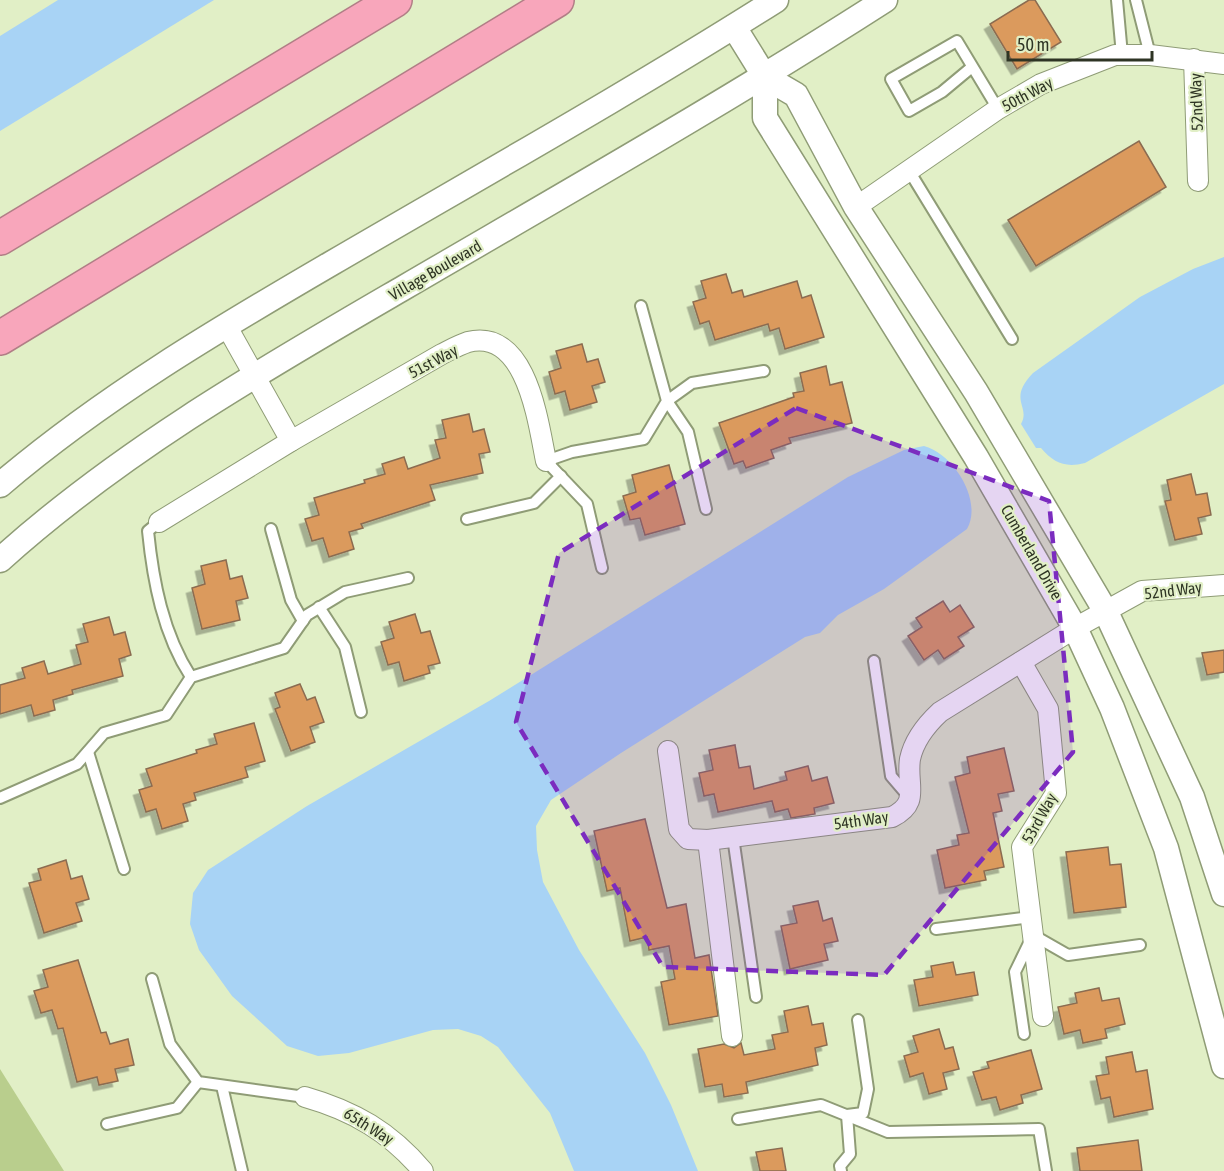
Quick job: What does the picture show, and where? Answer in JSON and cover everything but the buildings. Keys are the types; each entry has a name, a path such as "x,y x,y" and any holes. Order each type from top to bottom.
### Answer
{"highway":[{"path":"0,238 395,0"},
{"path":"0,338 557,0"}],"street":[{"path":"0,485 39,452 120,393 226,325 734,27 776,0"},
{"name":"Village Boulevard","path":"0,560 74,497 152,441 256,374 765,77 885,0"},
{"name":"Cumberland Drive","path":"734,27 765,77 796,95 856,207 982,402 1091,619 1192,797 1224,894"},
{"name":"50th Way","path":"856,207 998,109 1041,84 1115,55 1150,55 1224,64"},
{"name":"52nd Way","path":"1194,59 1198,181"},
{"name":"Cumberland Drive","path":"765,77 765,118 982,467 1091,619 1112,708 1166,848 1224,1066"},
{"path":"226,325 256,374 291,441"},
{"name":"51st Way","path":"159,522 291,441 442,354 468,342 490,342 503,350 525,375 534,400 546,461"},
{"name":"52nd Way","path":"1091,619 1142,591 1224,585"},
{"path":"911,799 910,758 930,721 940,712 1091,619"},
{"name":"53rd Way","path":"1021,662 1048,709 1056,793 1022,847 1043,1016"},
{"name":"54th Way","path":"668,752 679,829 688,839 708,840 892,817 904,811 911,799"},
{"path":"708,840 732,1036"},
{"name":"65th Way","path":"305,1097 360,1117 385,1133 423,1171"}],"lane":[{"path":"1117,0 1122,55"},
{"path":"1136,0 1150,55"},
{"path":"972,67 942,92 909,111 891,79 957,41 998,109"},
{"path":"909,169 1012,339"},
{"path":"642,306 667,401 688,432 706,509"},
{"path":"602,568 587,504 546,461 572,452 644,439 667,401 692,383 764,371"},
{"path":"467,519 534,502 561,476"},
{"path":"159,522 148,531 152,572 174,651 191,677"},
{"path":"271,529 291,600 303,621"},
{"path":"0,798 77,764 104,733 166,715 191,677 284,648 303,621 319,607 345,592 408,578"},
{"path":"319,607 345,647 361,712"},
{"path":"874,661 891,777 911,799"},
{"path":"88,752 124,869"},
{"path":"733,837 756,997"},
{"path":"936,929 1032,926 1068,955 1140,945"},
{"path":"1024,1034 1015,972 1032,926"},
{"path":"152,979 170,1044 198,1082 305,1097"},
{"path":"847,1115 863,1113 868,1089 858,1020"},
{"path":"106,1124 177,1108 198,1082"},
{"path":"222,1086 242,1171"},
{"path":"738,1119 821,1105 888,1132 1039,1129 1046,1171"},
{"path":"841,1171 840,1166 850,1154 847,1115"}],"highlighted area":[{"path":"796,408 1049,501 1073,752 884,975 663,967 516,722 559,553"}],"green space":[{"path":"0,1069 64,1171 0,1171"}],"water":[{"path":"58,0 214,0 0,131 0,36"},
{"path":"1224,257 1224,384 1085,463 1072,465 1060,463 1041,448 1036,448 1021,424 1023,412 1020,396 1025,382 1033,373 1140,297 1193,269"},
{"path":"924,446 946,458 963,480 971,505 971,518 967,529 884,589 838,615 820,633 805,637 551,800 536,826 537,850 543,882 579,950 645,1053 671,1105 698,1171 574,1171 550,1113 498,1047 481,1036 458,1029 433,1030 349,1053 318,1056 287,1046 232,996 199,950 190,924 193,893 208,870 307,806 489,701 848,477 904,450"}]}
